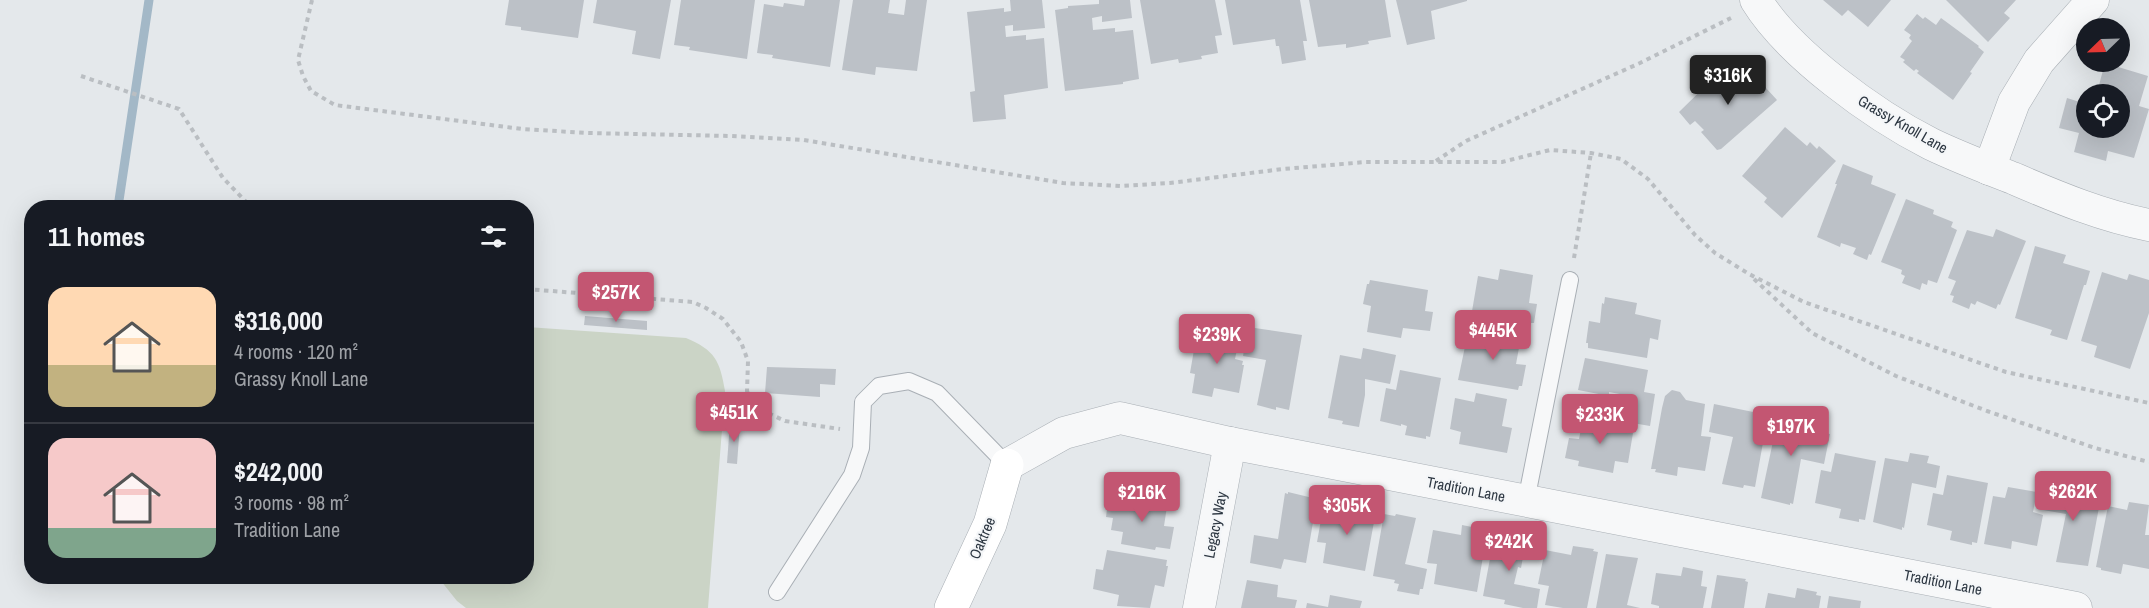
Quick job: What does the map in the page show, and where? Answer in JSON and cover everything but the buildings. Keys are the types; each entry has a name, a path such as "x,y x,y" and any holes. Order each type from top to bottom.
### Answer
{"street":[{"path":"1989,169 2014,102 2039,61 2093,0"},
{"name":"Grassy Knoll Lane","path":"1757,2 1779,30 1806,57 1862,102 1930,144 2055,196 2124,220 2149,225"},
{"name":"Tradition Lane","path":"1007,465 1064,433 1120,418 1230,443 2076,608"},
{"name":"Legacy Way","path":"1199,608 1230,443"},
{"name":"Oaktree","path":"951,608 990,524 1007,465"}],"lane":[{"path":"1526,501 1570,280"},
{"path":"777,592 852,475 861,448 863,402 879,386 909,381 937,393 1007,465"}],"path":[{"path":"312,0 298,60 311,91 335,105 522,129 588,134 732,136 804,140 1063,183 1120,186 1170,183 1283,169 1366,162 1502,162 1550,150 1591,153 1621,159 1648,179 1695,235 1714,253 1804,302 2006,372 2149,403"},
{"path":"1435,162 1466,141 1640,63 1757,2"},
{"path":"81,76 179,109 223,178 243,200"},
{"path":"1570,280 1591,153"},
{"path":"1749,274 1812,333 1896,376 2095,448 2149,462"},
{"path":"534,290 693,302 723,319 741,342 748,361 747,392 753,406 784,421 861,433"}],"green space":[{"path":"534,327 686,338 710,352 718,364 725,391 708,608 466,608 443,584 534,584"}],"waterway":[{"path":"119,200 149,0"}]}
